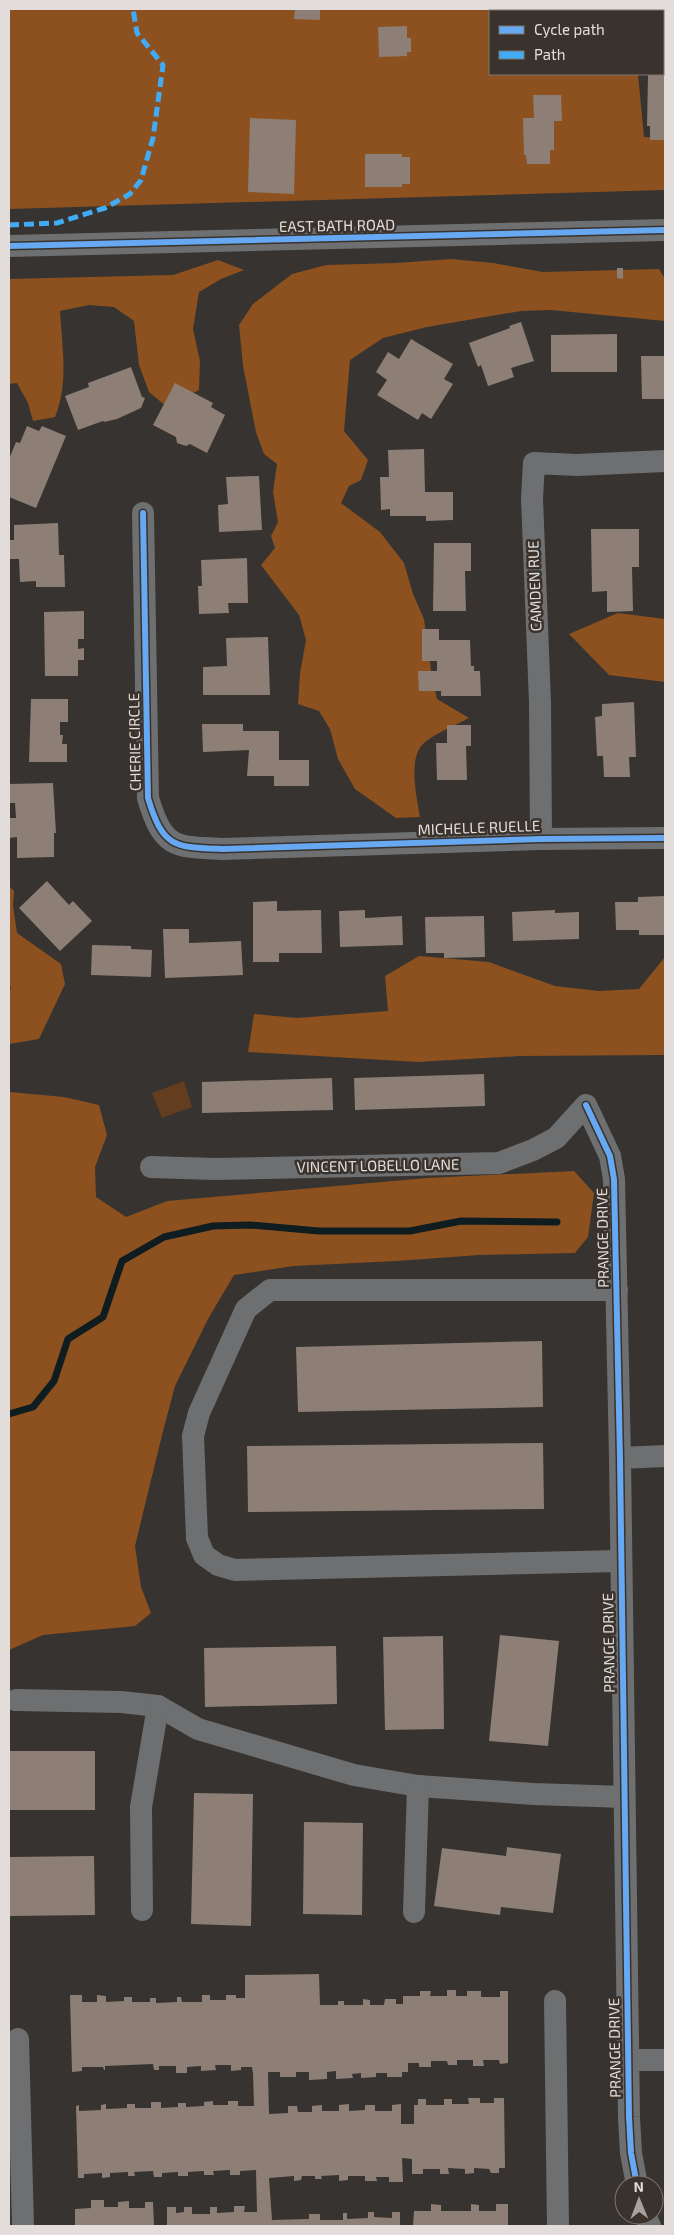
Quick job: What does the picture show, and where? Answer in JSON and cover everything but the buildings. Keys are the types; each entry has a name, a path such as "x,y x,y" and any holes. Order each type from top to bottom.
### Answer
{"street":[{"name":"EAST BATH ROAD","path":"9,246 665,230"},
{"name":"CAMDEN RUE","path":"541,839 540,703 532,498 534,464 576,465 665,461"},
{"name":"CHERIE CIRCLE","path":"143,512 148,798 155,824 168,839 185,847 293,847"},
{"name":"MICHELLE RUELLE","path":"293,847 541,839 665,838"},
{"name":"VINCENT LOBELLO LANE","path":"151,1167 215,1169 499,1162 534,1150 556,1138 586,1106"},
{"name":"PRANGE DRIVE","path":"586,1106 610,1156 614,1178 620,1458 628,2060 631,2153 635,2175"},
{"path":"617,1290 270,1290 246,1308 199,1413 193,1436 197,1538 204,1555 218,1565 235,1570 620,1561"},
{"path":"620,1458 665,1456"},
{"path":"16,1700 121,1702 158,1706 198,1729 354,1775 418,1786 534,1794 624,1797"},
{"path":"142,1910 141,1807 158,1706"},
{"path":"414,1912 418,1786"},
{"path":"555,2001 558,2226"},
{"path":"18,2040 23,2226"},
{"path":"628,2060 665,2060"}],"shaded area":[{"path":"9,9 640,10 489,10 489,75 638,75 644,137 665,138 665,190 9,209"},
{"path":"451,259 493,263 543,272 659,269 665,279 665,321 551,310 521,311 427,327 383,338 350,360 344,431 368,460 361,480 349,486 341,503 380,532 404,563 413,594 424,619 437,699 469,718 437,734 422,745 415,760 414,770 420,817 396,818 355,789 338,759 330,729 319,711 298,704 300,673 306,640 299,615 261,565 275,548 271,536 278,522 273,492 277,464 264,454 256,432 243,366 239,325 253,304 292,274 326,265"},
{"path":"218,260 244,270 221,279 199,292 193,329 200,361 199,390 167,407 149,392 139,365 134,321 114,307 89,305 60,311 64,365 59,404 55,417 33,421 28,403 17,383 9,384 9,279 173,275"},
{"path":"618,613 665,619 665,682 609,675 569,634"},
{"path":"9,886 14,891 13,906 17,933 61,964 65,984 39,1039 9,1044 9,991 11,989 9,981"},
{"path":"419,956 489,962 555,986 599,991 639,989 665,957 665,1055 520,1056 418,1062 248,1052 254,1014 297,1018 388,1011 385,976"},
{"path":"184,1081 192,1107 162,1118 152,1093"},
{"path":"9,1092 64,1097 99,1105 107,1135 95,1167 96,1197 126,1217 167,1201 427,1178 574,1171 594,1193 588,1237 575,1253 479,1255 294,1266 234,1275 208,1319 175,1386 162,1435 135,1546 141,1587 151,1613 135,1626 43,1635 9,1650"}],"waterway":[{"path":"9,1414 33,1407 54,1381 68,1339 103,1317 122,1261 164,1237 213,1226 250,1225 319,1231 410,1231 461,1221 557,1222"}],"marked path":[{"path":"9,225 57,223 105,208 130,194 141,180 153,138 163,65 137,33 133,9"}],"cycle path":[{"path":"9,246 665,230"},
{"path":"143,513 148,798 159,827 165,836 173,841 192,847 222,849 541,839 665,838"},
{"path":"586,1105 610,1156 614,1179 620,1458 629,2117 631,2153 635,2175"}]}
